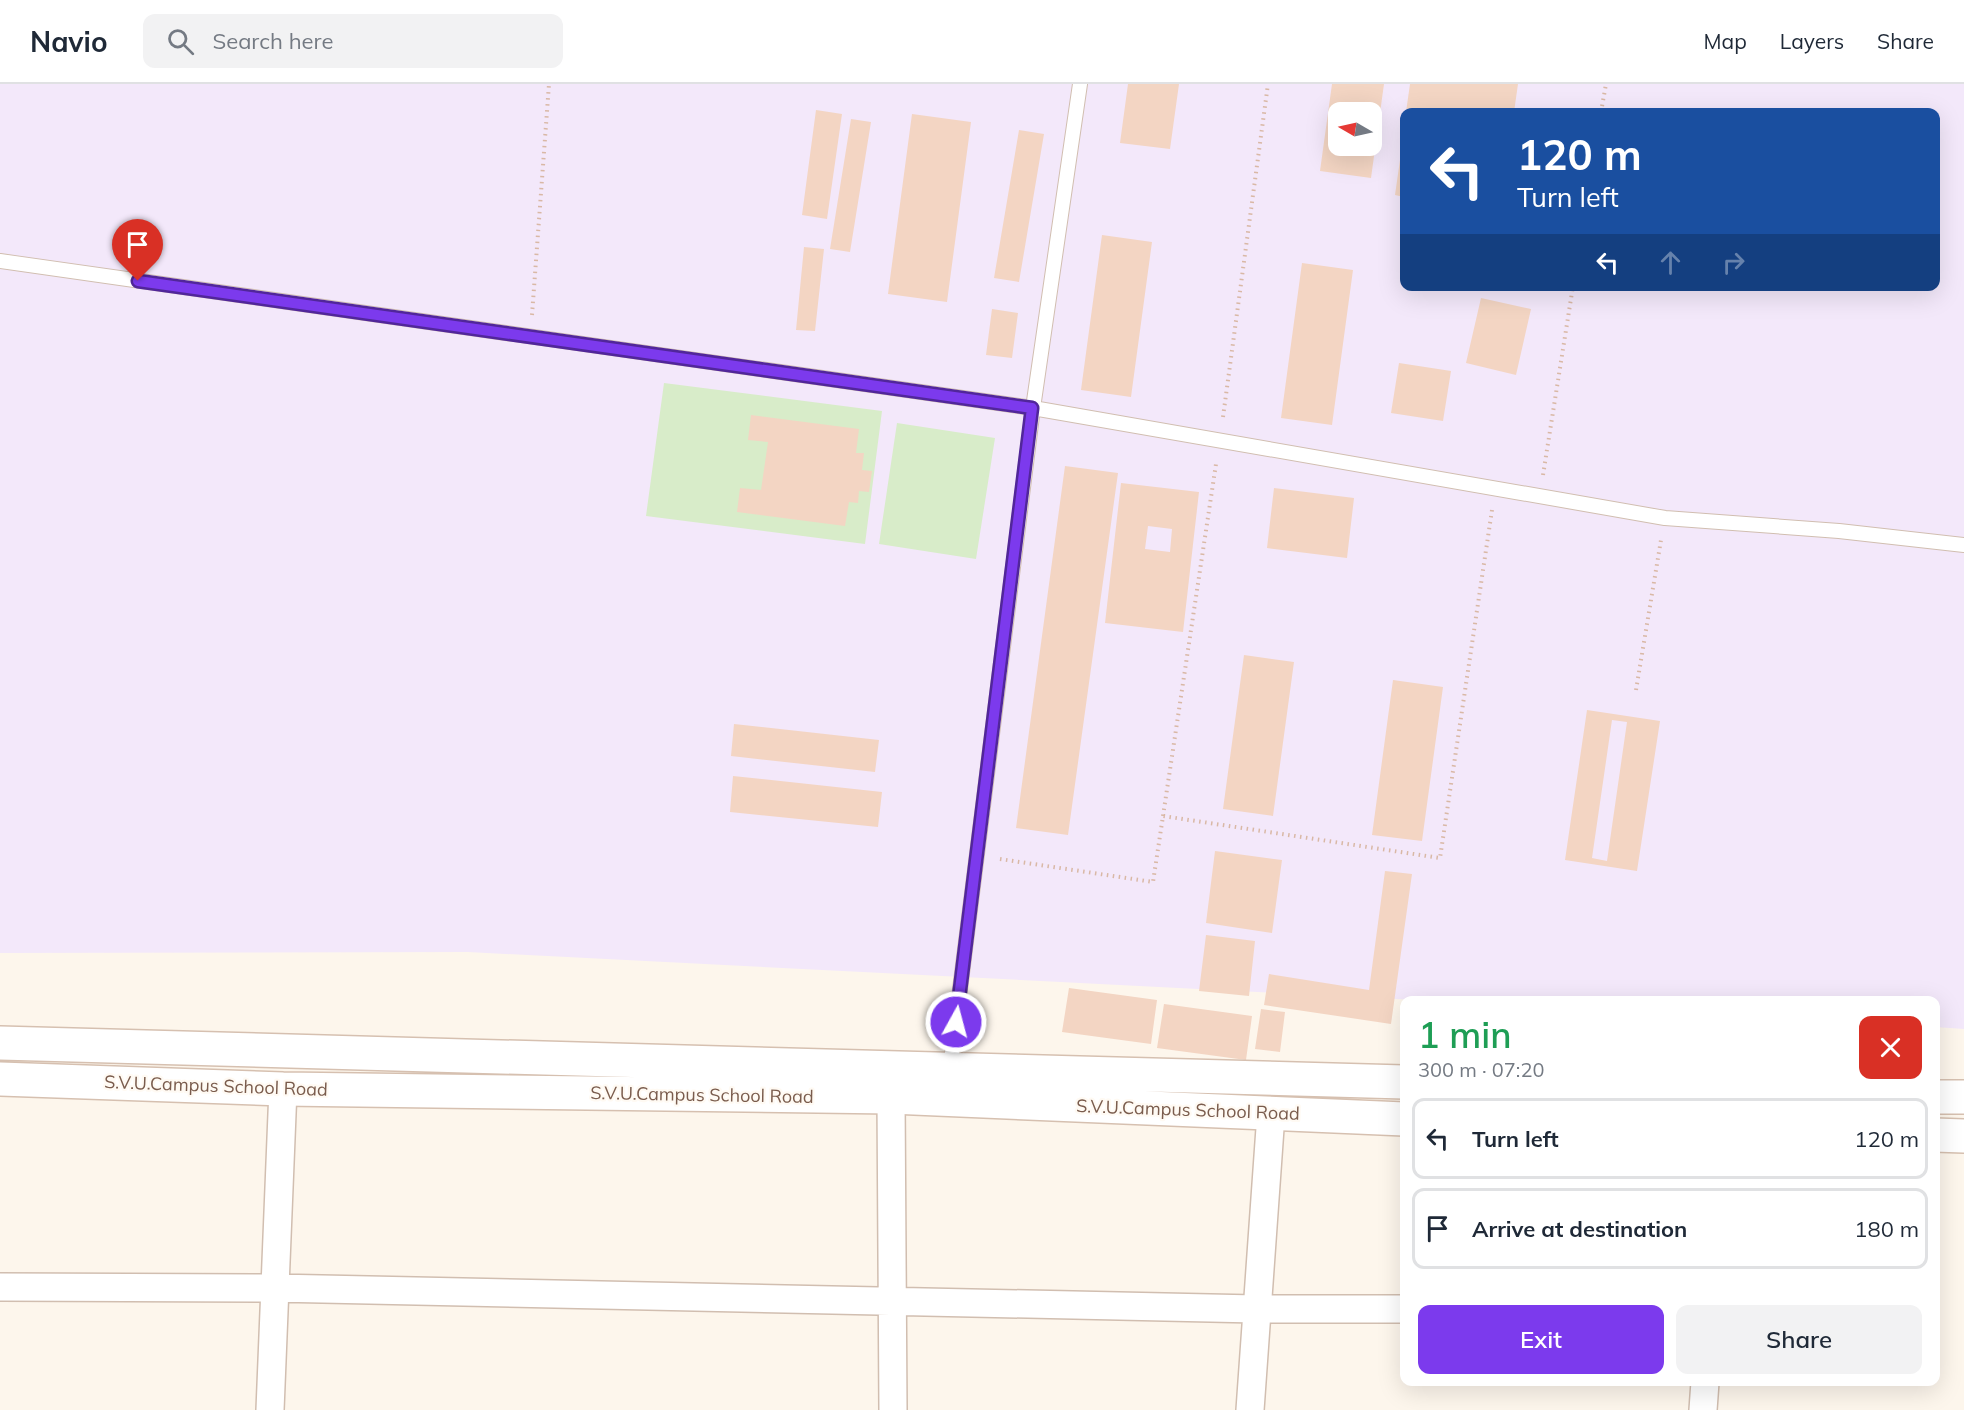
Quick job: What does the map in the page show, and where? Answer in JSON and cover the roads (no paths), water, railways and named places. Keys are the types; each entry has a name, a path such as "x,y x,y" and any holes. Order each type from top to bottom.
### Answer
{"street":[{"name":"S.V.U.Campus School Road","path":"0,1043 1400,1082"},
{"name":"S.V.U.Campus School Road","path":"0,1079 283,1089 891,1097 1400,1119"},
{"path":"270,1410 283,1089"},
{"path":"1940,1096 1964,1097"},
{"path":"891,1097 893,1410"},
{"path":"1250,1410 1271,1114"},
{"path":"1940,1135 1964,1136"},
{"path":"0,1287 275,1288 1256,1309 1400,1309"},
{"path":"1703,1410 1705,1386"}],"lane":[{"path":"950,1070 1032,408 1080,84"},
{"path":"0,261 1032,408 1665,519 1839,531 1964,545"}]}
